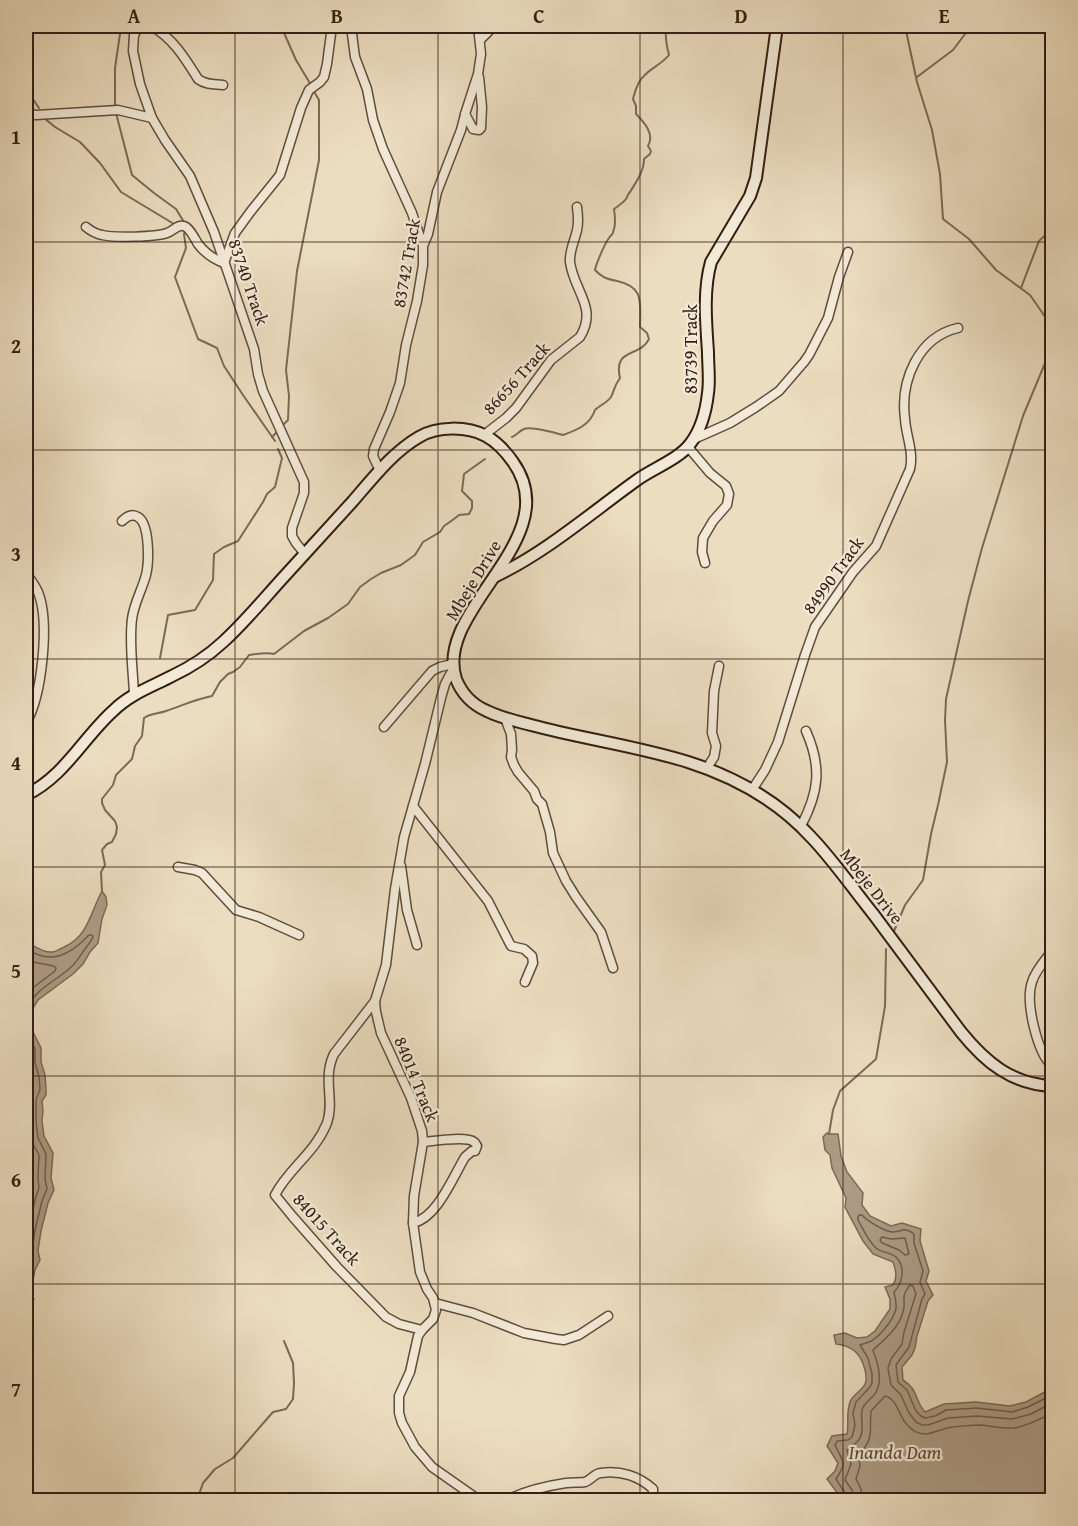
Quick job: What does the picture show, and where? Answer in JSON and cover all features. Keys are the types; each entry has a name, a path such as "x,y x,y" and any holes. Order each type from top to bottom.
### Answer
{"street":[{"name":"83740 Track","path":"139,26 134,34 133,51 140,84 152,118 190,176 214,232 254,349 260,383 304,482 304,494 292,528 292,536 305,554"},
{"path":"151,26 167,36 177,47 198,79 202,82 223,85"},
{"path":"86,227 101,235 123,238 161,235 183,225 212,257 224,263 236,233 250,211 280,175 309,90 324,77 332,26"},
{"path":"351,26 356,57 368,89 373,120 383,149 412,213 423,246"},
{"name":"83742 Track","path":"380,471 373,456 374,449 400,383 406,345 417,302 423,265 423,246 428,234 437,192 478,74 481,54 478,26"},
{"path":"480,40 494,26"},
{"name":"83739 Track","path":"691,443 706,408 709,384 708,273 711,261 750,196 756,178 777,26"},
{"path":"465,114 473,129 479,130 482,107 478,74"},
{"path":"26,114 36,116 118,110 152,118"},
{"name":"86656 Track","path":"484,435 506,418 528,393 551,360 583,332 587,320 587,309 578,289 570,258 578,226 577,207"},
{"path":"494,578 525,561 691,443 730,423 779,391 809,355 828,318 848,252"},
{"name":"84990 Track","path":"752,790 765,770 778,742 815,627 853,572 876,546 910,469 912,456 906,428 904,397 911,371 922,352 937,336 958,328"},
{"name":"Mbeje Drive","path":"26,795 51,780 115,708 134,694 190,667 220,646 380,471 407,445 427,433 444,429 476,432 499,445 516,465 524,482 526,496 520,532 462,627 457,642 454,666 458,684 469,699 484,710 505,718 707,768 728,776 781,809 810,835 839,870 981,1055 1022,1081 1053,1086"},
{"path":"691,443 710,473 726,486 729,494 727,505 713,521 703,538 702,552 705,562"},
{"path":"122,521 130,516 138,517 144,525 147,539 148,564 132,621 134,694"},
{"path":"26,573 35,586 42,603 43,638 39,683 26,723"},
{"path":"384,727 432,672 440,667 454,666"},
{"name":"84014 Track","path":"435,1303 420,1272 413,1223 414,1196 423,1142 417,1113 381,1034 375,1000 386,965 394,889 405,837 445,684 454,666"},
{"path":"707,768 714,758 716,747 712,733 714,692 719,666"},
{"path":"505,718 512,740 511,758 514,765 542,804 553,853 566,881 601,932 613,968"},
{"path":"801,826 812,803 818,780 814,752 806,731"},
{"path":"413,806 488,902 511,946 524,949 532,956 533,963 525,982"},
{"path":"400,862 407,910 417,945"},
{"path":"178,867 202,873 236,910 259,916 299,935"},
{"path":"1053,951 1036,973 1030,991 1033,1025 1045,1059 1053,1066"},
{"name":"84015 Track","path":"375,1000 334,1054 330,1063 329,1111 327,1122 320,1136 308,1155 284,1180 275,1195 337,1267 386,1317 399,1324 422,1330"},
{"path":"413,1223 421,1221 434,1208 465,1158 475,1151 477,1146 471,1140 464,1139 423,1142"},
{"path":"479,1500 432,1467 415,1448 399,1413 399,1396 410,1372 418,1336 433,1319 436,1310 435,1303 473,1313 524,1333 556,1340 579,1335 608,1316"},
{"path":"507,1500 542,1488 586,1482 599,1473 625,1473 645,1481 653,1489 653,1500"}],"water":[{"path":"102,891 107,905 98,943 73,974 38,1000 30,1018 32,1030 41,1048 41,1062 45,1075 46,1095 42,1101 42,1121 44,1136 53,1153 51,1178 54,1190 41,1231 38,1251 40,1260 35,1270 30,1295 34,1299 26,1315 26,942 41,950 52,952 73,942 88,922"},
{"name":"Inanda Dam","path":"827,1133 838,1134 841,1156 847,1172 863,1193 862,1205 870,1216 891,1226 902,1223 921,1229 920,1241 929,1271 926,1281 933,1295 928,1301 912,1355 902,1367 903,1380 912,1388 925,1412 944,1404 976,1402 1010,1406 1026,1402 1052,1388 1052,1500 840,1500 827,1479 835,1471 838,1463 827,1446 832,1436 847,1434 850,1402 866,1382 859,1355 852,1349 836,1344 834,1335 845,1333 857,1338 867,1337 875,1331 890,1309 890,1299 885,1287 893,1285 896,1274 893,1262 873,1254 863,1241 845,1207 846,1198 832,1168 830,1155 825,1150 823,1137"}],"waterway":[{"path":"115,107 115,68 120,26"},
{"path":"281,26 296,60 311,85"},
{"path":"512,437 527,428 563,435 582,426 590,420 595,410 611,397 620,378 620,362 628,354 640,349 649,339 647,333 640,327 640,303 637,292 626,284 605,278 595,270 603,249 613,233 614,209 626,199 641,173 644,159 651,151 648,146 649,133 636,114 633,99 641,79 669,55 667,26"},
{"path":"894,931 905,905 923,880 947,762 946,699 968,601 1023,416 1048,356 1048,321 1030,295 996,270 969,239 943,219 940,174 932,130 917,82 905,26"},
{"path":"917,77 953,50 971,26"},
{"path":"26,89 39,108"},
{"path":"282,426 288,420 289,396 286,370 297,271 319,160 319,100 313,90"},
{"path":"116,113 132,175 176,209 184,222"},
{"path":"44,118 80,142 100,163 121,192 174,224"},
{"path":"1021,288 1039,241 1052,229"},
{"path":"186,230 184,234 186,248 175,277 198,339 217,348 224,366 275,441"},
{"path":"272,437 279,430"},
{"path":"160,658 168,615 195,610 213,580 214,554 238,541 267,494 275,487 282,458 278,449"},
{"path":"102,891 101,872 105,865 102,850 112,842 117,827 115,821 105,810 102,799 113,785 116,775 132,759 135,746 142,736 144,718 212,696 220,682 240,667 249,655 274,654 304,631 348,604 360,587 371,579 401,565 415,555 423,542 440,532 444,526 459,515 469,514 472,501 462,491 464,474 485,459"},
{"path":"26,936 28,943"},
{"path":"829,1134 833,1110 840,1091 876,1059 885,1006 886,949"},
{"path":"197,1500 203,1483 215,1469 233,1458 273,1412 286,1409 293,1399 293,1363 284,1341"}]}
